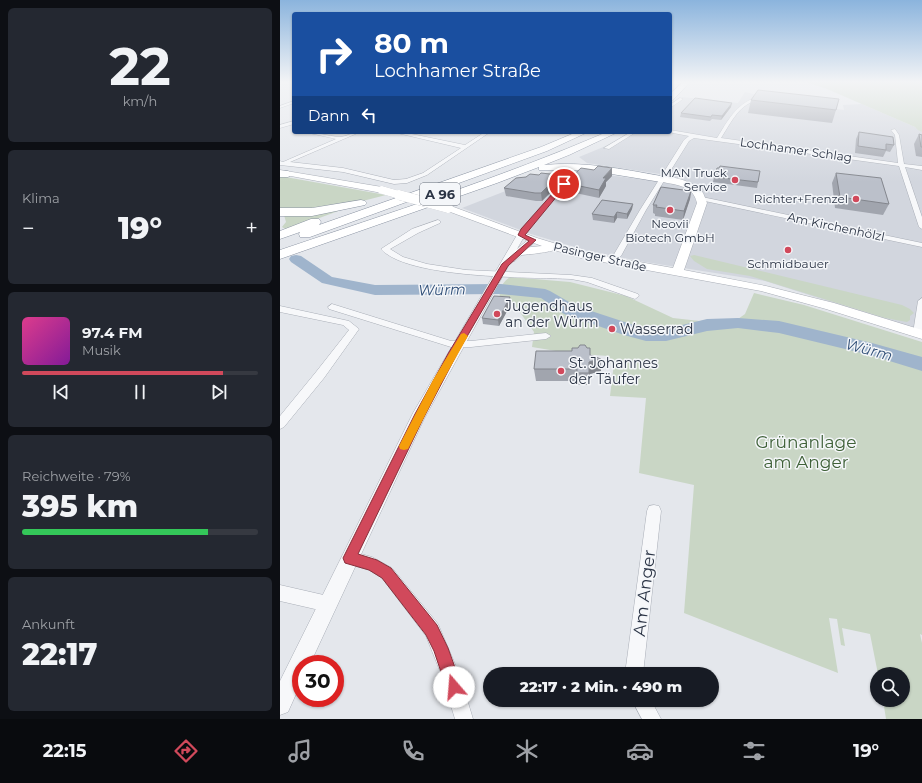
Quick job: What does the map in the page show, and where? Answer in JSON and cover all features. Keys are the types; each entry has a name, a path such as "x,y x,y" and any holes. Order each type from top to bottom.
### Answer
{"highway":[{"path":"280,212 302,213 324,211 516,153 564,134"},
{"name":"A 96","path":"280,243 530,154 579,134"},
{"name":"A 96","path":"280,254 534,160 594,134"},
{"path":"598,169 576,162 572,158 574,153 610,134"},
{"path":"280,254 493,181 592,143"},
{"path":"493,181 552,167 570,166 661,179"},
{"path":"280,235 387,193"},
{"path":"280,216 282,220 280,225"}],"main road":[{"name":"Pasinger Straße","path":"283,173 387,193 448,208 558,248 608,261 722,280 783,293 920,334"},
{"path":"661,179 688,185 697,191 702,199 702,203 677,273"},
{"path":"520,252 558,248"},
{"path":"683,255 693,268 722,280"}],"street":[{"path":"719,138 735,115"},
{"path":"280,127 292,123"},
{"path":"280,127 292,130"},
{"name":"Lochhamer Schlag","path":"672,130 693,136 719,138 922,168"},
{"path":"893,130 897,135 901,165 922,227"},
{"path":"317,134 343,139"},
{"path":"281,164 354,134"},
{"path":"405,134 466,146"},
{"path":"281,164 343,170 394,182 407,181 420,177 485,134"},
{"path":"607,148 631,134"},
{"path":"617,256 661,179 687,140 693,136"},
{"path":"280,704 418,417 521,235 537,214 570,177"},
{"name":"Am Kirchenhölzl","path":"702,199 922,245"},
{"path":"438,222 415,231 385,249 400,259 427,266 466,272 502,269 571,277 589,280 635,296"},
{"path":"502,269 533,240"},
{"path":"920,334 922,301"},
{"path":"332,307 446,343 459,344 546,336"},
{"path":"280,309 346,323 354,329 320,375 280,424"},
{"name":"Am Anger","path":"635,667 654,511"},
{"path":"350,558 372,564 386,573 432,630 451,676 464,719"},
{"path":"280,593 328,604"},
{"path":"645,707 652,719"}],"shaded area":[{"path":"672,115 886,115 915,127 922,132 922,331 765,281 639,261 588,251 531,234 462,208 539,178 582,172 656,181 660,174 587,163 579,157 613,143 628,134 672,134"}],"green space":[{"path":"886,115 922,115 922,132 915,127"},
{"path":"280,176 386,195 319,210 280,209"},
{"path":"341,210 287,230 282,227 286,222 284,215"},
{"path":"694,255 902,305 914,313 910,316 910,320 907,322 885,318 750,276 707,269 694,261 690,256"},
{"name":"Grünanlage am Anger","path":"510,277 570,282 626,296 673,318 700,321 738,319 745,314 754,293 804,305 922,342 922,635 920,634 922,643 922,719 886,719 884,707 910,707 910,667 877,667 870,634 842,628 845,646 841,645 837,619 829,618 838,673 684,613 694,485 639,473 646,398 610,396 614,363 608,356 568,353 532,347 534,332 514,304 500,297 500,291"}],"building":[{"path":"693,115 723,115 722,116 712,115 711,117"},
{"path":"859,132 893,137 894,145 886,144 886,150 858,146"},
{"path":"919,134 922,135 922,147 921,147"},
{"path":"598,166 612,168 603,178 606,178 599,190 565,183 581,168 594,170"},
{"path":"720,166 760,171 758,182 714,177 717,168"},
{"path":"541,173 559,175 541,193 504,188 516,178 526,177 530,174 539,175"},
{"path":"836,173 881,178 889,204 840,197"},
{"path":"661,187 691,191 684,211 656,207 657,205 653,205"},
{"path":"602,200 633,204 627,214 617,212 614,217 592,214"},
{"path":"494,296 510,297 498,320 482,318"},
{"path":"580,345 585,345 587,348 590,348 590,355 601,359 589,362 589,373 577,373 577,369 534,369 536,351 572,351 572,348 578,348"}],"waterway":[{"name":"Würm","path":"296,259 327,280 375,290 501,289 545,294 570,310 646,335 666,335 707,325 738,323 779,327 872,349 922,364"}],"slow traffic":[{"path":"404,446 436,383 464,336"}],"place":[{"name":"MAN Truck Service","path":"735,180"},
{"name":"Richter+Frenzel","path":"856,199"},
{"name":"Neovii Biotech GmbH","path":"670,210"},
{"name":"Schmidbauer","path":"788,250"},
{"name":"Jugendhaus an der Würm","path":"497,314"},
{"name":"Wasserrad","path":"612,329"},
{"name":"St. Johannes der Täufer","path":"561,371"}],"route":[{"path":"454,687 432,630 386,573 372,564 350,558 386,482 436,383 505,265 533,240 521,235 524,229 564,184"}]}
